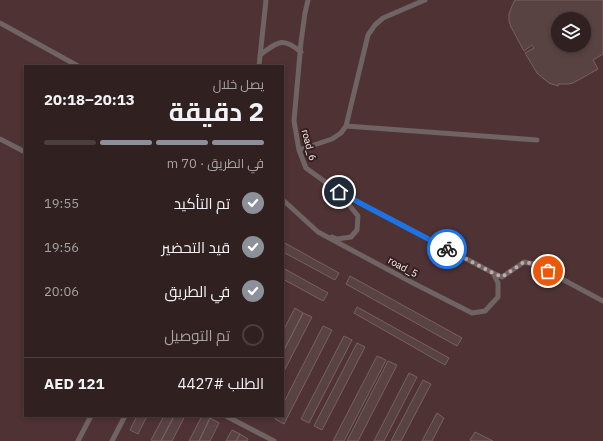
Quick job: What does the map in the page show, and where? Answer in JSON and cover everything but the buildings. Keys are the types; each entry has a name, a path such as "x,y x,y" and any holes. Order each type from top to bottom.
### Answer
{"lane":[{"path":"259,65 266,0"},
{"name":"road_6","path":"308,0 304,20 294,121 299,150 306,168 339,192 493,273 502,277 524,262 534,264 603,300"},
{"path":"299,150 332,139 346,126 368,35 374,25 383,18 425,0"},
{"path":"0,23 76,65"},
{"path":"260,55 277,43 283,42 292,44 301,52"},
{"path":"346,126 537,140"},
{"path":"0,139 24,151"},
{"path":"318,232 337,239 351,237 357,230 358,216 339,192"},
{"name":"road_5","path":"284,201 318,232 472,313 485,311 498,297 498,284 493,273"},
{"path":"78,441 90,417"},
{"path":"112,441 124,417"},
{"path":"228,417 274,441"}],"shaded area":[{"path":"0,0 603,0 603,441 0,441"}],"way so far":[{"path":"447,249 502,277 524,262 534,264 548,271"}],"route":[{"path":"339,192 447,249"}]}
